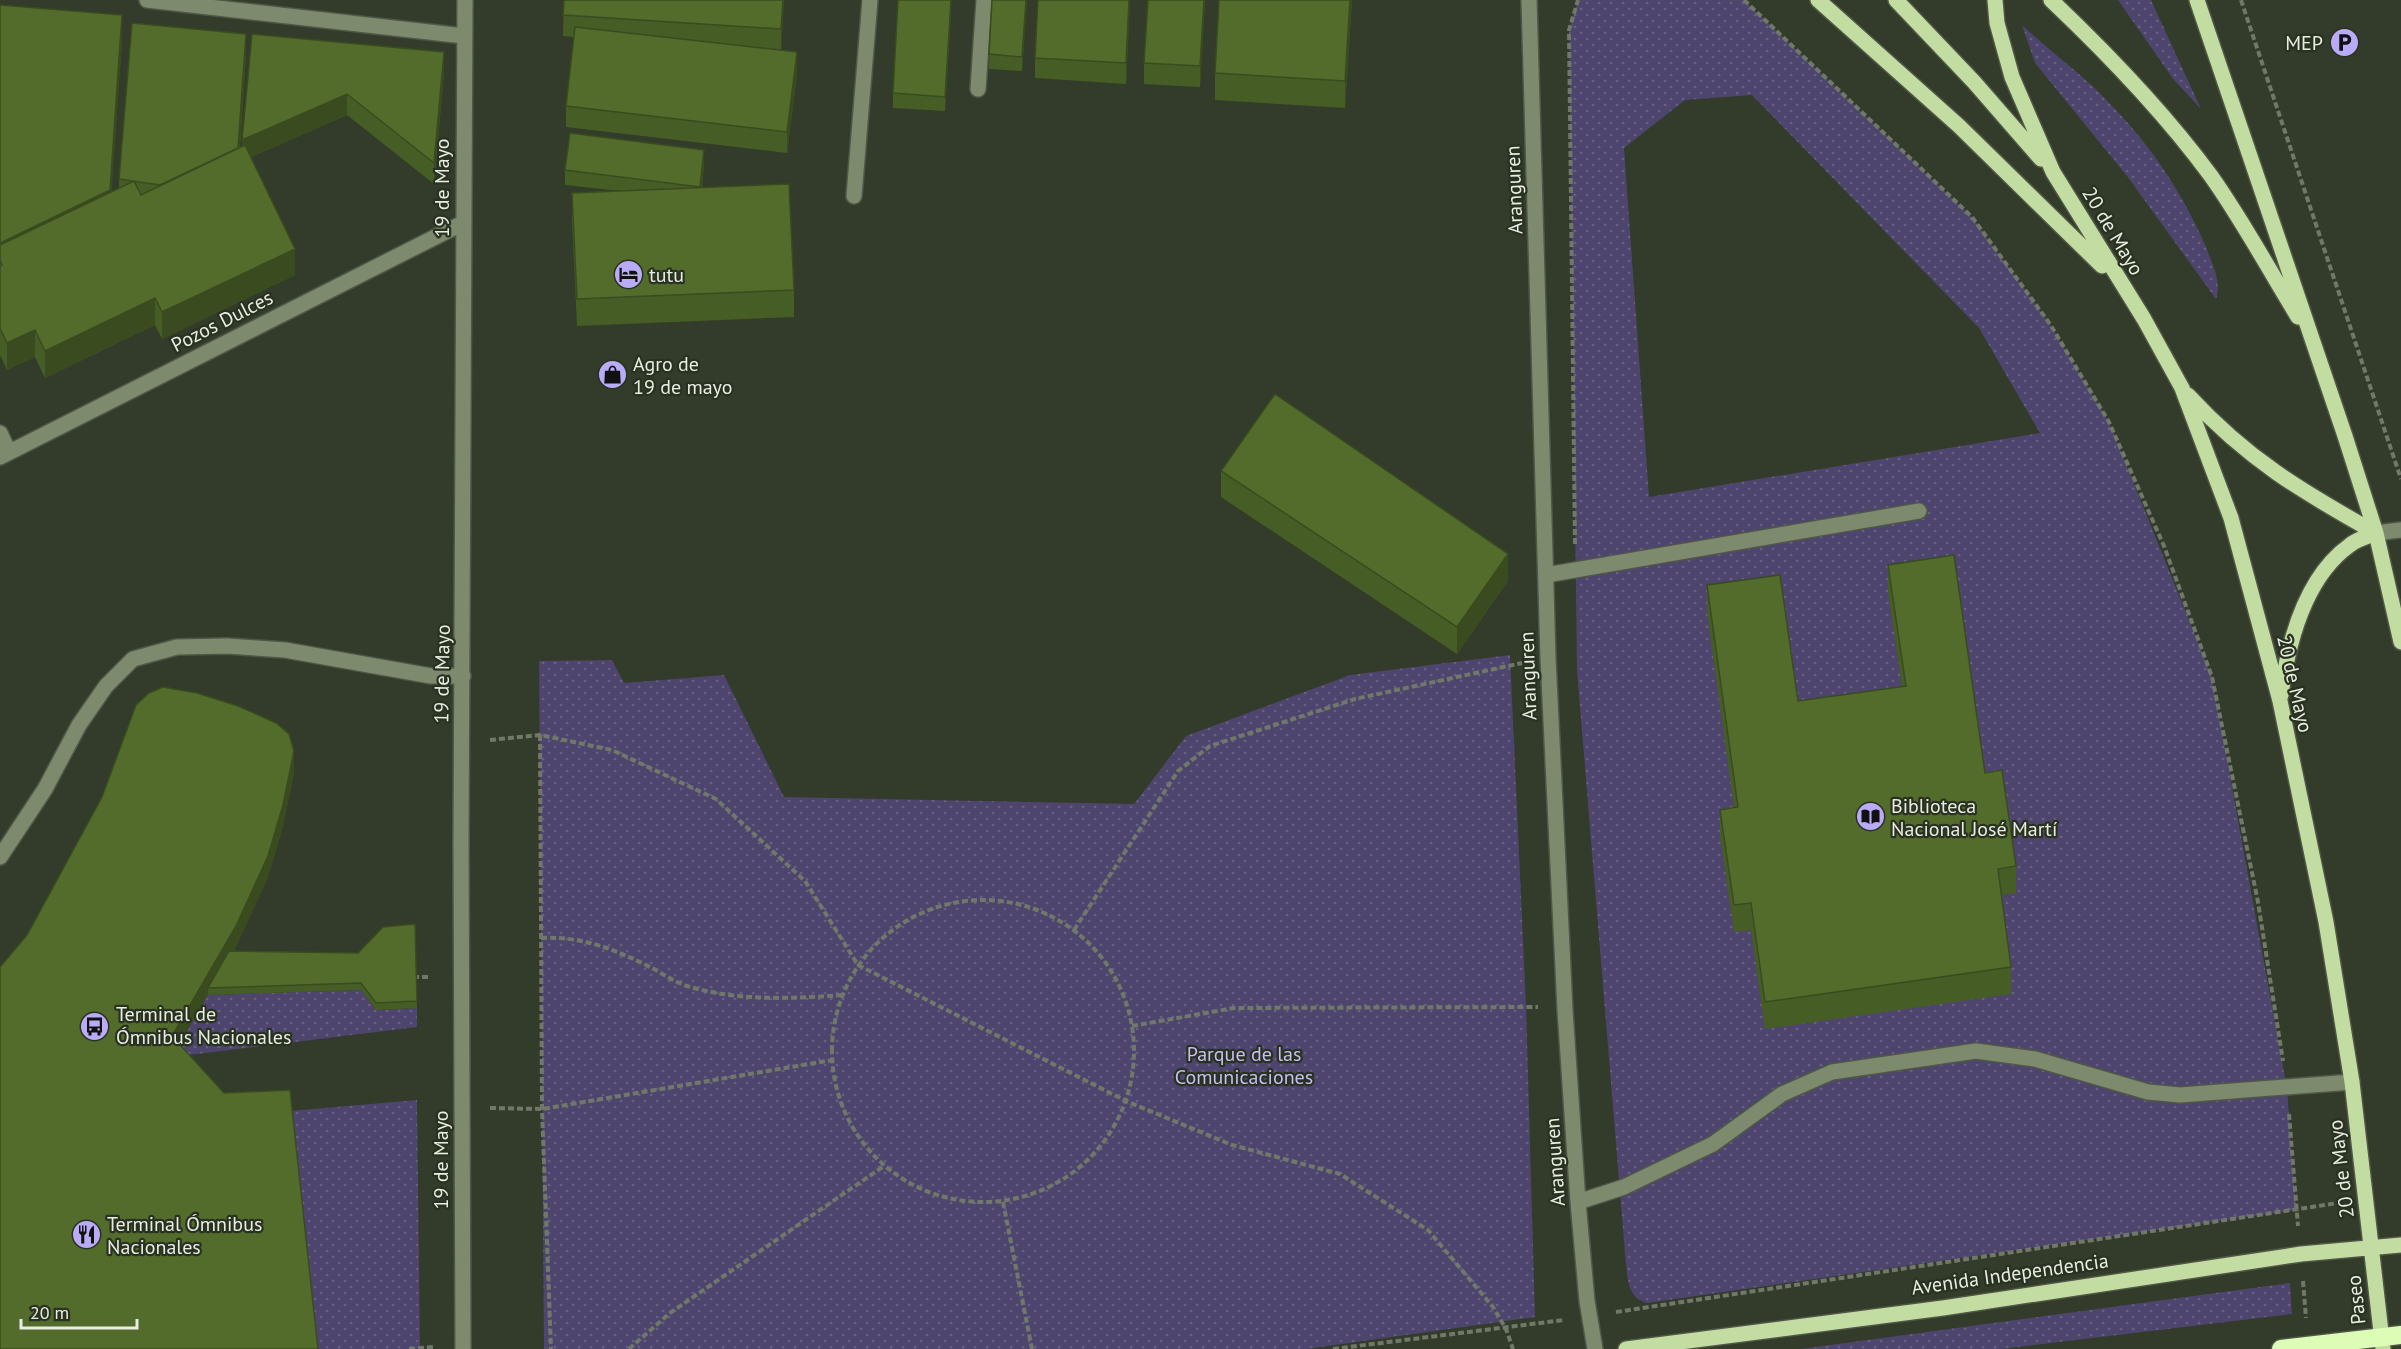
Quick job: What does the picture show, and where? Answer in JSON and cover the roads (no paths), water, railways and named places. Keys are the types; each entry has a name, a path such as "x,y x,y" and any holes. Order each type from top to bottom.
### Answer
{"highway":[{"path":"2281,1349 2382,1343 2401,1335"}],"main road":[{"path":"1818,0 1959,126 2120,283"},
{"name":"20 de Mayo","path":"1896,0 1974,82 2053,172"},
{"name":"20 de Mayo","path":"1995,0 1997,23 2012,77 2053,172 2144,319 2182,388 2231,518 2280,701 2324,912 2352,1082 2372,1248"},
{"path":"2051,0 2112,58 2212,178 2315,345"},
{"path":"2197,0 2315,345 2376,533 2401,642"},
{"path":"2182,388 2214,423 2260,463 2296,489 2376,533"},
{"path":"2280,701 2287,650 2318,580 2334,559 2351,543 2376,533"},
{"name":"Avenida Independencia","path":"1626,1349 1943,1308 2301,1254 2401,1245"},
{"name":"Paseo","path":"2372,1248 2382,1343"}],"street":[{"path":"147,0 464,36"},
{"name":"19 de Mayo","path":"463,1349 462,743 465,0"},
{"path":"854,196 870,0"},
{"path":"978,89 984,0"},
{"name":"Aranguren","path":"1529,0 1548,658 1565,1010 1578,1202 1589,1316 1595,1349"},
{"name":"Pozos Dulces","path":"5,454 463,223"},
{"path":"0,433 5,454"},
{"path":"1546,575 1919,511"},
{"path":"2376,533 2401,530"},
{"path":"0,857 45,789 79,725 106,686 133,659 177,647 227,646 285,650 431,676 464,676"},
{"path":"1578,1202 1624,1187 1713,1144 1782,1094 1832,1072 1976,1051 2035,1059 2148,1092 2180,1095 2287,1089 2352,1082"}],"place":[{"name":"MEP","path":"2344,43"},
{"name":"tutu","path":"628,275"},
{"name":"Agro de 19 de mayo","path":"612,375"},
{"name":"Biblioteca Nacional José Martí","path":"1870,817"},
{"name":"Terminal de Ómnibus Nacionales","path":"95,1026"},
{"name":"Terminal Ómnibus Nacionales","path":"86,1235"}],"park label":[{"name":"Parque de las Comunicaciones","path":"1244,1066"}]}
